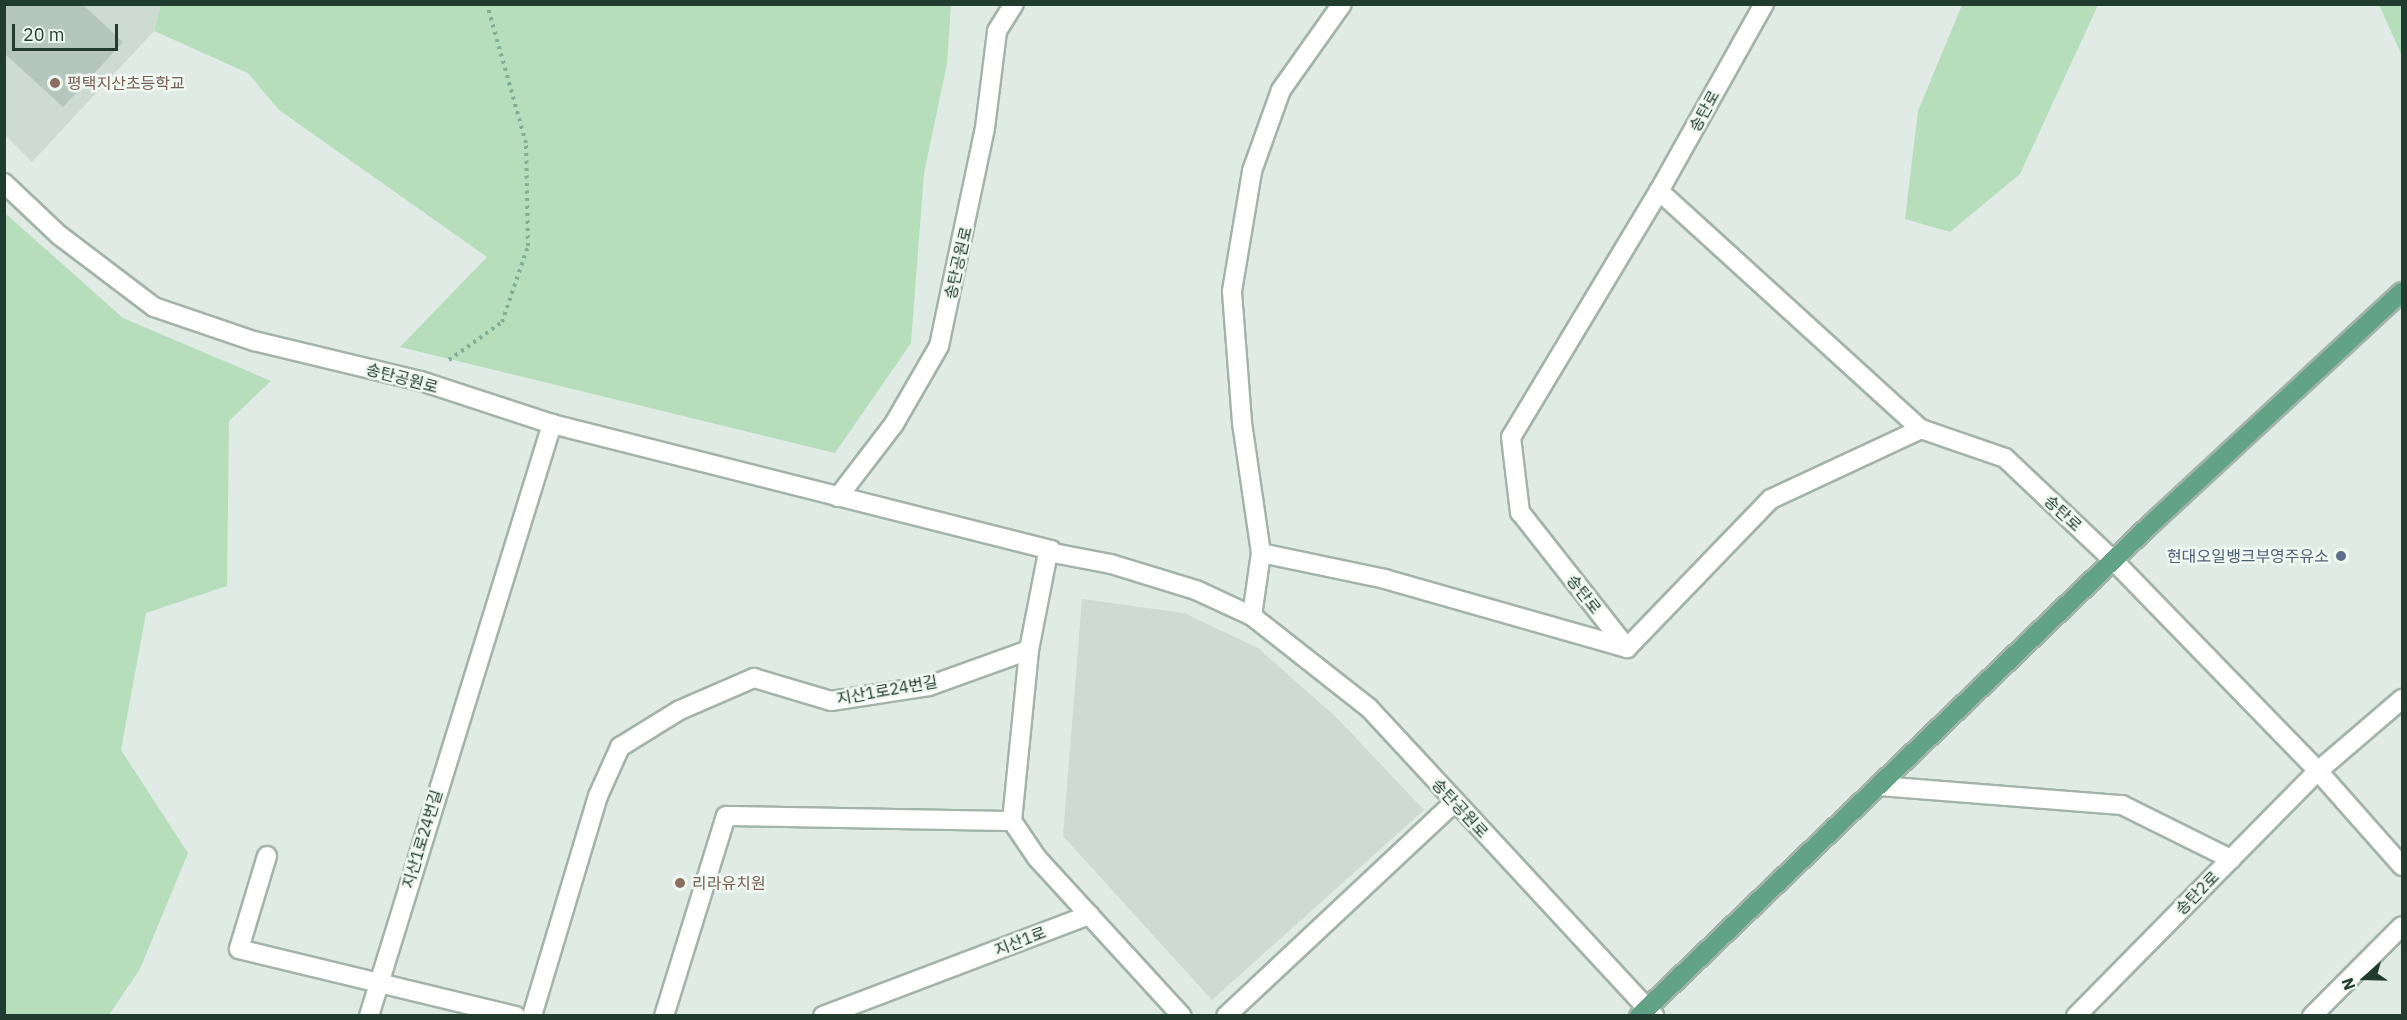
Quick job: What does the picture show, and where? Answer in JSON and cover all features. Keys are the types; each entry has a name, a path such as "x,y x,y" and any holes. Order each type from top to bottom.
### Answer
{"main road":[{"path":"1647,1013 2113,560 2403,292"}],"street":[{"name":"송탄공원로","path":"838,496 894,424 939,346 981,151 998,31 1014,4"},
{"path":"1252,616 1261,553 1242,422 1232,291 1252,171 1281,90 1342,4"},
{"name":"송탄로","path":"1627,648 1520,512 1511,437 1659,191 1764,4"},
{"name":"송탄공원로","path":"4,183 58,235 154,307 254,341 421,381 552,424 1051,550 1048,552 1111,564 1196,590 1252,616 1369,708 1647,1013"},
{"path":"1261,553 1385,579 1627,648 1772,499 1921,429 1659,191"},
{"name":"지산1로24번길","path":"369,1016 378,980 552,424"},
{"name":"송탄로","path":"1921,429 2005,458 2113,560"},
{"path":"1048,552 1029,650 1012,821 1037,858 1182,1016"},
{"path":"2113,560 2318,771 2403,866"},
{"name":"지산1로24번길","path":"532,1016 598,796 620,747 680,710 754,678 831,700 929,686 1029,650"},
{"name":"송탄2로","path":"2084,1013 2318,771 2403,699"},
{"path":"1878,786 2122,805 2231,859"},
{"path":"1226,1016 1455,802"},
{"path":"664,1016 726,816 1012,821"},
{"path":"267,856 238,949 378,980 516,1016"},
{"name":"지산1로","path":"823,1016 1089,915"},
{"path":"2312,1016 2403,926"}],"path":[{"path":"421,381 502,322 528,246 526,143 487,4"}],"shaded area":[{"name":"평택지산초등학교","path":"4,5 161,5 154,31 32,162 5,135"},
{"path":"1082,599 1184,613 1258,648 1337,718 1424,810 1212,1000 1063,836"}],"green space":[{"path":"161,4 951,5 947,64 924,173 911,343 835,453 400,347 487,257 279,110 248,73 154,31"},
{"path":"1962,5 2098,5 2020,174 1950,232 1905,219 1918,111"},
{"path":"2379,5 2402,5 2402,56"},
{"path":"5,213 123,318 271,381 229,421 227,586 146,613 121,750 188,853 140,969 109,1015 5,1015"}],"building":[{"path":"4,4 82,4 123,42 63,107 4,53"}],"place":[{"name":"평택지산초등학교","path":"55,83"},
{"name":"현대오일뱅크부영주유소","path":"2341,556"},
{"name":"리라유치원","path":"680,883"}]}
